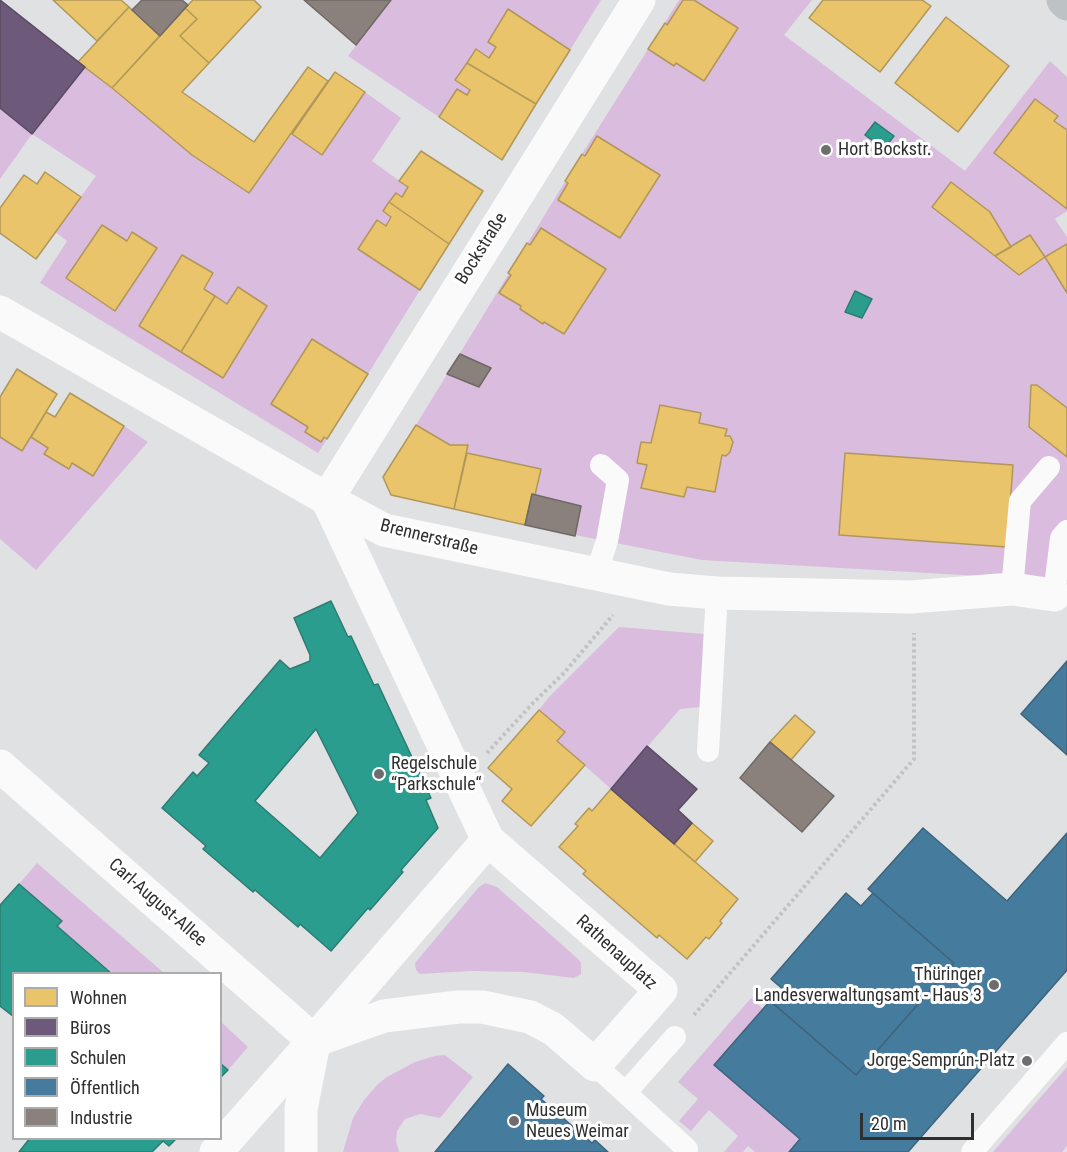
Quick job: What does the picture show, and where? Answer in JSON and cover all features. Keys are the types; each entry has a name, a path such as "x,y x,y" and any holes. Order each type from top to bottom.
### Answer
{"main road":[{"path":"1063,0 1067,4"}],"street":[{"name":"Bockstraße","path":"327,499 639,0"},
{"name":"Brennerstraße","path":"0,312 384,530 669,589 913,609 1012,589 1054,595"},
{"name":"Rathenauplatz","path":"327,499 488,840 661,990 595,1065"},
{"name":"Carl-August-Allee","path":"0,766 314,1041"},
{"path":"216,1152 488,840"},
{"path":"314,1041 384,1016 458,1007 482,1007 530,1017 553,1029 595,1065"},
{"path":"301,1152 301,1109 314,1041"}],"lane":[{"path":"601,465 618,480 607,541 610,577"},
{"path":"1012,589 1020,501 1049,467"},
{"path":"1054,595 1061,538 1067,531"},
{"path":"708,751 717,593"},
{"path":"626,1092 675,1037"},
{"path":"972,1152 1067,1043"},
{"path":"595,1065 687,1149"}],"path":[{"path":"461,784 508,729 564,673 613,616 610,577"},
{"path":"675,1037 914,759 913,609"}],"shaded area":[{"path":"391,0 601,0 570,50 508,9 488,41 496,47 489,58 476,50 455,80 470,90 467,95 457,89 439,117 348,56"},
{"path":"679,0 812,0 784,35 965,171 1050,61 1067,77 1067,211 1055,219 1067,237 1067,244 1045,257 1067,293 1067,581 702,560 525,525 541,469 467,453 468,445 450,445 416,425"},
{"path":"85,67 192,155 249,193 292,134 322,154 365,92 401,118 372,161 408,187 402,197 396,193 383,211 391,217 386,226 377,220 358,249 420,290 368,374 312,339 271,404 327,439 318,453 40,283 67,241 55,232 96,176 32,134","holes":["182,255 213,273 204,289 227,304 238,287 267,306 223,378 139,327"]},
{"path":"0,108 32,134 0,179"},
{"path":"124,426 148,442 36,570 0,539 0,437 22,451 31,437 48,448 45,454 68,469 72,463 93,476"},
{"path":"619,627 704,634 701,707 680,709 611,789 557,741 565,732 539,710 548,698"},
{"path":"37,863 163,972 111,972 57,926 61,920 19,884"},
{"path":"485,883 497,887 578,959 581,963 581,974 574,978 524,972 470,971 420,974 416,970 415,963 479,887"},
{"path":"751,998 763,1009 715,1065 800,1139 789,1152 755,1152 748,1146 743,1152 724,1152 738,1136 709,1110 691,1131 679,1121 698,1099 678,1082"},
{"path":"222,1023 248,1047 228,1070 222,1064"},
{"path":"445,1055 473,1077 440,1118 420,1114 405,1119 397,1131 396,1141 399,1152 343,1152 353,1118 364,1100 378,1084 415,1062"},
{"path":"1067,1067 1067,1146 1062,1152 993,1152"}],"building: Wohnen":[{"path":"53,0 121,0 129,7 97,41"},
{"path":"193,0 254,0 261,7 209,63 180,36 197,19 185,8"},
{"path":"683,0 694,0 738,28 704,81 676,63 674,66 648,49"},
{"path":"823,0 922,0 931,6 880,72 809,18"},
{"path":"129,7 160,36 112,88 78,62"},
{"path":"185,8 197,19 180,36 209,63 182,92 254,142 308,67 328,81 249,193 192,155 112,88"},
{"path":"508,9 570,50 536,104 467,63 476,49 489,58 496,47 488,42"},
{"path":"946,17 1009,66 958,132 895,83"},
{"path":"467,63 536,104 502,160 439,117 457,89 467,95 470,90 455,80"},
{"path":"335,72 365,92 322,155 292,134"},
{"path":"1035,99 1058,116 1054,121 1067,130 1067,209 994,153"},
{"path":"597,136 660,175 620,238 558,200 568,183 565,181 582,154 585,156"},
{"path":"421,151 483,191 449,244 389,202 396,193 402,197 408,187 399,181"},
{"path":"45,172 81,197 36,259 0,233 0,208 24,175 37,184"},
{"path":"951,182 990,212 1011,247 995,256 932,207"},
{"path":"389,202 449,244 420,290 358,249 377,220 386,226 391,217 383,211"},
{"path":"102,225 127,241 132,232 157,248 115,311 66,278"},
{"path":"541,228 606,269 564,334 544,322 543,324 520,309 521,306 499,293 511,275 508,273 527,243 530,245"},
{"path":"1030,235 1045,257 1019,275 995,256"},
{"path":"1067,244 1067,293 1045,257"},
{"path":"182,255 213,273 204,289 215,296 181,352 139,326"},
{"path":"238,287 267,306 223,378 181,352 215,296 227,304"},
{"path":"312,339 368,374 327,439 324,437 321,442 305,432 308,427 271,404"},
{"path":"17,369 57,394 22,451 0,437 0,397"},
{"path":"1031,385 1037,385 1067,408 1067,457 1029,427"},
{"path":"70,393 124,426 93,476 72,463 69,469 44,454 48,448 31,437 46,412 55,417"},
{"path":"660,405 701,413 699,423 727,429 725,436 730,436 733,442 730,452 726,456 722,455 715,492 687,487 684,497 641,488 647,465 637,463 641,442 651,443"},
{"path":"416,425 450,445 468,445 454,509 391,495 383,477"},
{"path":"467,453 541,469 525,525 454,509"},
{"path":"845,453 1013,465 1007,547 839,535"},
{"path":"539,710 565,732 557,741 585,765 531,826 502,801 512,789 488,768"},
{"path":"795,715 815,732 791,760 770,742"},
{"path":"611,789 738,899 709,939 706,937 687,959 659,935 657,938 583,874 586,871 559,847 578,826 575,824 589,808 592,811"},
{"path":"692,823 713,841 695,862 674,844"}],"building: Büros":[{"path":"0,0 85,67 32,134 0,108"},
{"path":"647,746 697,789 678,810 692,823 674,844 611,789"}],"building: Schulen":[{"path":"875,122 894,136 884,149 865,135"},
{"path":"855,291 872,299 862,318 845,312"},
{"name":"Regelschule “Parkschule“","path":"331,601 348,637 351,636 374,685 378,684 431,798 426,800 438,828 370,910 368,908 331,951 300,924 298,927 255,890 253,892 203,849 206,846 162,808 193,772 197,776 209,763 199,755 280,660 290,669 310,661 310,655 294,618","holes":["316,729 358,813 320,858 255,801"]},
{"path":"19,884 62,921 57,926 110,972 12,972 12,1015 0,1006 0,905"},
{"path":"222,1065 228,1070 222,1076"},
{"path":"28,1140 175,1140 169,1146 163,1141 152,1152 19,1152"}],"building: Öffentlich":[{"path":"1067,661 1067,755 1021,714"},
{"name":"Thüringer Landesverwaltungsamt - Haus 3","path":"923,828 1007,901 1067,833 1067,970 908,1152 789,1152 800,1139 714,1065 770,1001 856,1075 954,963 868,889"},
{"path":"846,893 861,906 873,893 954,963 856,1075 774,1004 785,991 771,979"},
{"name":"Museum Neues Weimar","path":"508,1064 544,1096 541,1099 592,1143 595,1140 608,1152 435,1152"}],"building: Industrie":[{"path":"142,0 182,0 188,5 160,36 132,10"},
{"path":"304,0 391,0 356,45"},
{"path":"460,354 491,368 479,387 447,374"},
{"path":"532,494 581,506 575,536 525,525"},
{"path":"770,742 834,796 802,832 740,778"}],"place":[{"name":"Hort Bockstr.","path":"826,150"},
{"name":"Regelschule “Parkschule“","path":"379,774"},
{"name":"Thüringer Landesverwaltungsamt - Haus 3","path":"994,985"},
{"name":"Jorge-Semprún-Platz","path":"1027,1061"},
{"name":"Museum Neues Weimar","path":"514,1121"}]}
